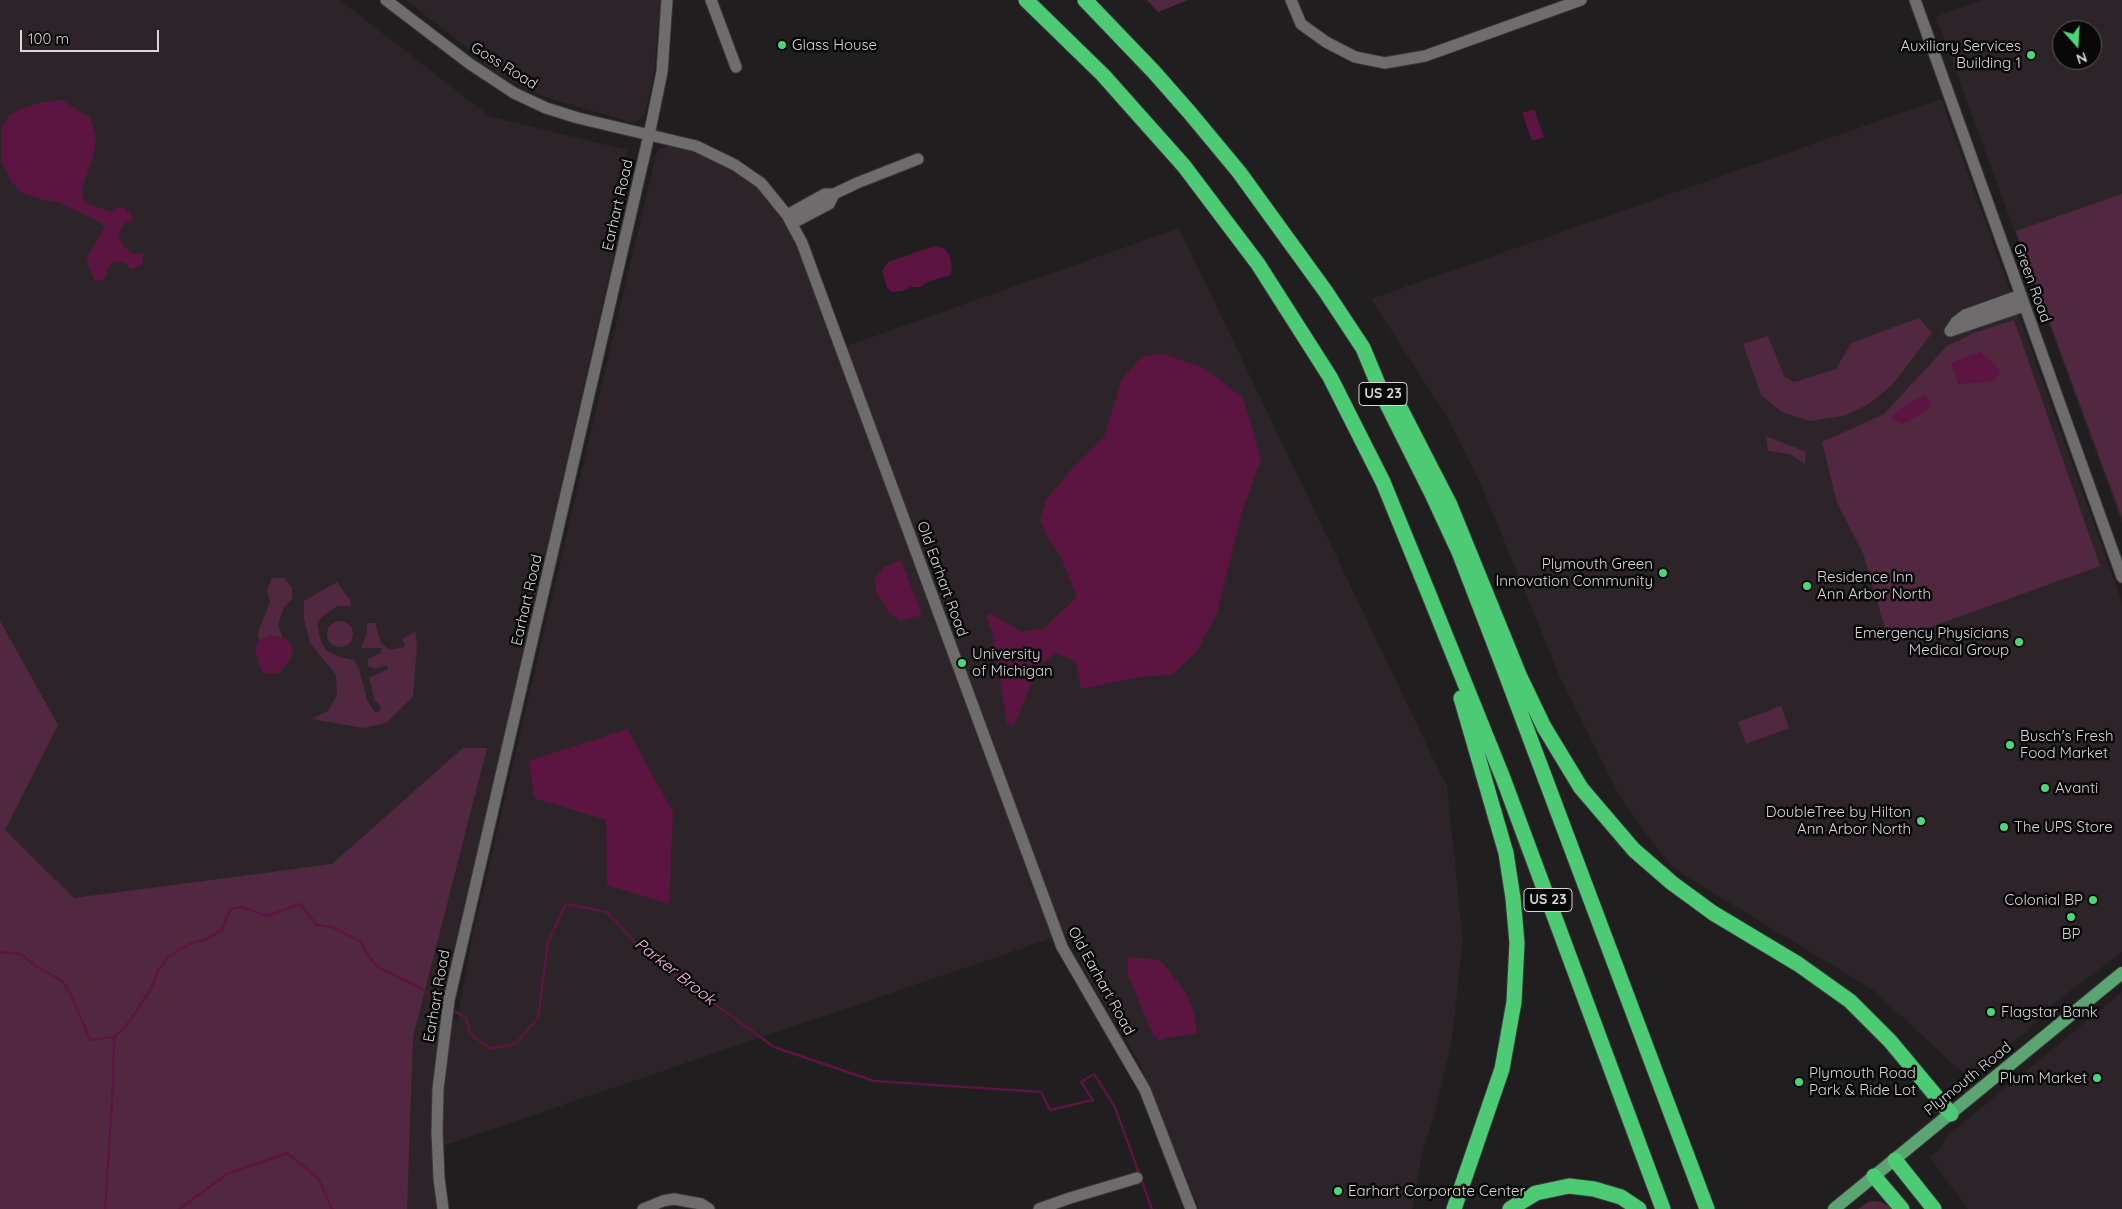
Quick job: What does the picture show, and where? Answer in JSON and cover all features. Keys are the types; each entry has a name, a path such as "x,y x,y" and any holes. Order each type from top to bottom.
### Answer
{"highway":[{"name":"US 23","path":"1026,0 1103,75 1184,166 1258,264 1330,377 1383,482 1503,778 1663,1209"},
{"name":"US 23","path":"1085,0 1160,79 1239,172 1326,292 1363,348 1462,560 1707,1209"},
{"path":"1363,348 1380,372 1401,409 1450,505 1520,677 1544,727 1581,788 1634,850 1672,884 1713,913 1798,964 1850,1001 1890,1041 1951,1114"},
{"path":"1428,592 1483,769 1506,853 1517,943 1514,1002 1502,1069 1454,1209"},
{"path":"1895,1160 1934,1209"},
{"path":"1874,1176 1902,1209"},
{"path":"1510,1209 1536,1193 1569,1186 1594,1189 1621,1197 1639,1209"}],"main road":[{"name":"Plymouth Road","path":"1834,1209 2122,973"}],"street":[{"name":"Goss Road","path":"386,0 470,64 514,93 546,108 649,135"},
{"name":"Earhart Road","path":"443,1209 437,1132 443,1040 449,1000 649,135 662,72 667,0"},
{"path":"711,0 736,68"},
{"path":"1291,0 1301,24 1326,42 1355,57 1385,63 1425,56 1581,0"},
{"name":"Green Road","path":"1915,0 2122,577"},
{"name":"Old Earhart Road","path":"649,135 696,146 734,164 761,183 790,219 822,296 1062,946 1145,1090 1191,1209"},
{"path":"790,219 829,204 834,194 857,183 918,159"},
{"path":"2023,300 1950,330 1965,315 2023,300"},
{"path":"1039,1209 1137,1178"},
{"path":"643,1209 662,1201 674,1199 701,1204 709,1209"}],"shaded area":[{"path":"0,0 340,0 489,116 627,150 614,254 442,1008 457,1021 473,934 656,154 668,146 700,152 728,165 752,181 767,197 796,237 838,349 1179,228 1447,787 1463,940 1451,1045 1434,1116 1423,1150 1412,1209 1199,1209 1140,1063 1087,975 1067,933 434,1149 441,1209 0,1209"},
{"path":"406,0 661,0 654,72 645,115 638,121 630,122 530,91 492,70 476,55"},
{"path":"1147,0 1188,0 1158,12"},
{"path":"1981,0 2122,0 2122,524 1936,17"},
{"path":"1941,99 2122,602 2122,952 2049,1007 2026,1032 1968,1078 1873,990 1687,877 1673,867 1652,842 1618,793 1560,677 1482,487 1449,420 1371,299"},
{"path":"62,100 90,118 96,137 94,153 82,189 85,203 112,212 117,208 125,208 134,218 123,225 118,235 124,247 133,254 143,253 142,265 131,269 124,263 115,261 107,268 106,278 95,282 86,259 105,227 101,223 58,202 40,199 21,192 10,180 1,161 1,129 10,115 23,108 43,102"},
{"path":"1534,109 1544,137 1532,141 1522,113"},
{"path":"2122,194 2122,518 2016,231"},
{"path":"934,246 945,249 950,256 952,267 950,275 930,281 920,287 911,287 902,291 892,292 887,288 882,271 888,262"},
{"path":"1919,318 1932,333 1892,385 1869,404 1844,416 1810,421 1782,412 1761,395 1743,344 1768,336 1784,376 1794,382 1836,369 1851,343"},
{"path":"2014,320 2100,566 1889,642 1863,553 1837,503 1822,442 1884,414 1947,346 1976,332"},
{"path":"1980,352 2001,370 1995,381 1958,384 1951,363"},
{"path":"1164,354 1204,368 1243,398 1261,459 1243,509 1217,614 1196,652 1172,675 1145,676 1081,689 1075,661 1056,653 1038,666 1014,726 1007,724 992,632 986,616 992,614 1022,632 1044,628 1077,597 1061,557 1046,535 1040,519 1046,500 1070,471 1104,437 1122,379 1142,356"},
{"path":"1925,395 1931,403 1927,411 1902,424 1890,418 1908,403"},
{"path":"1766,436 1806,452 1805,464 1790,454 1768,451"},
{"path":"901,560 922,615 900,621 888,611 877,594 874,579 885,566"},
{"path":"272,578 284,578 292,588 292,599 284,607 278,625 283,638 271,636 259,640 258,632 270,603 267,590"},
{"path":"337,582 351,601 350,606 337,606 317,623 321,642 327,651 343,658 354,660 359,669 367,700 375,712 379,712 381,706 375,701 369,678 388,669 387,665 375,669 368,666 368,659 381,653 382,648 361,648 367,633 367,623 375,623 381,643 390,650 404,647 402,639 415,632 417,645 413,697 386,723 364,728 312,719 328,711 337,695 336,675 310,643 304,619 304,601"},
{"path":"0,621 58,725 5,830 74,898 332,864 463,748 487,748 413,1037 407,1209 0,1209"},
{"path":"340,621 349,625 353,634 349,643 340,647 331,643 327,634 331,625"},
{"path":"271,636 286,639 293,648 290,660 280,672 271,674 263,672 255,650 259,640"},
{"path":"1781,706 1789,728 1746,744 1738,722"},
{"path":"627,729 673,812 669,904 607,885 606,820 534,798 529,761"},
{"path":"1128,957 1155,959 1163,963 1186,993 1194,1013 1197,1033 1171,1037 1160,1041 1153,1035 1128,975"},
{"path":"2122,992 2122,1209 1968,1209 1929,1157 1938,1151 1947,1136"},
{"path":"1870,1201 1881,1202 1893,1209 1858,1209"}],"waterway":[{"name":"Parker Brook","path":"0,952 21,954 34,965 62,981 71,995 90,1040 114,1037 126,1026 151,989 158,971 168,957 189,944 206,939 222,930 230,909 242,907 267,916 300,904 317,925 332,927 361,942 370,958 379,968 417,986 445,1004"},
{"name":"Parker Brook","path":"451,1009 466,1018 470,1034 491,1049 516,1043 538,1018 548,942 566,904 607,912 645,953 774,1047 874,1081 1041,1092 1050,1110 1093,1100 1081,1082 1094,1074 1115,1107 1152,1209"},
{"path":"105,1209 113,1085 114,1037"},
{"path":"179,1209 227,1174 287,1153 318,1178 332,1209"}],"place":[{"name":"Glass House","path":"782,45"},
{"name":"Auxiliary Services Building 1","path":"2031,55"},
{"name":"Plymouth Green Innovation Community","path":"1663,573"},
{"name":"Residence Inn Ann Arbor North","path":"1807,586"},
{"name":"Emergency Physicians Medical Group","path":"2019,642"},
{"name":"University of Michigan","path":"962,663"},
{"name":"Busch's Fresh Food Market","path":"2010,745"},
{"name":"Avanti","path":"2045,788"},
{"name":"DoubleTree by Hilton Ann Arbor North","path":"1921,821"},
{"name":"The UPS Store","path":"2004,827"},
{"name":"Colonial BP","path":"2093,900"},
{"name":"BP","path":"2071,917"},
{"name":"Flagstar Bank","path":"1991,1012"},
{"name":"Plum Market","path":"2097,1078"},
{"name":"Plymouth Road Park & Ride Lot","path":"1799,1082"},
{"name":"Earhart Corporate Center","path":"1338,1191"}]}
